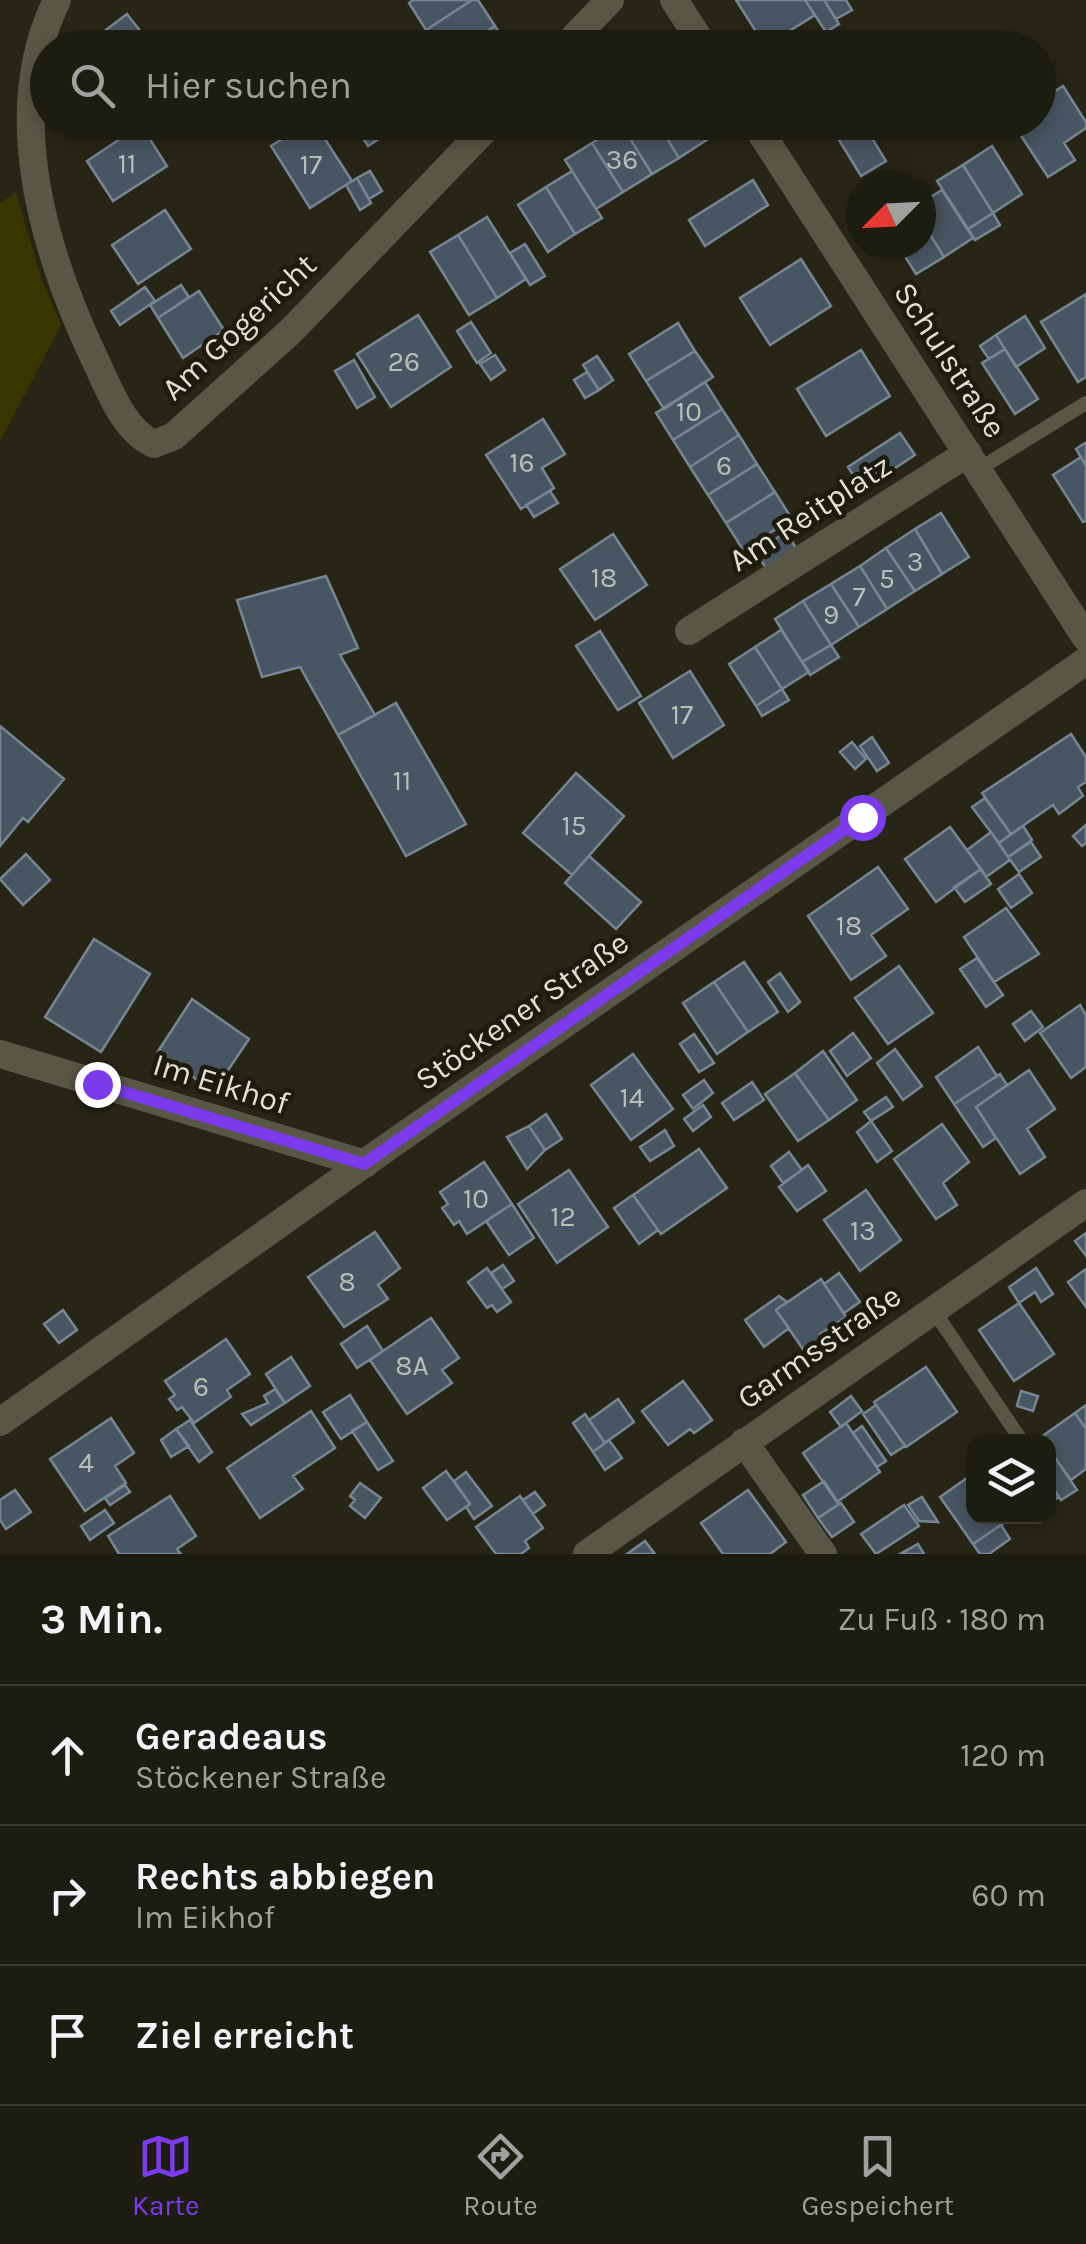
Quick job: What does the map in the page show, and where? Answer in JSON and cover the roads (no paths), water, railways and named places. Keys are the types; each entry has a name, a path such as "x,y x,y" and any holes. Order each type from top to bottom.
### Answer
{"street":[{"name":"Am Gogericht","path":"46,30 57,0"},
{"path":"581,30 610,0"},
{"path":"674,0 693,30"},
{"name":"Am Gogericht","path":"31,140 48,242 70,308 107,386 137,436 154,444 174,436 291,330 475,140"},
{"name":"Schulstraße","path":"766,140 1086,638"},
{"name":"Am Reitplatz","path":"689,632 974,461"},
{"name":"Stöckener Straße","path":"0,1422 1086,661"},
{"name":"Im Eikhof","path":"0,1054 364,1164"},
{"name":"Garmsstraße","path":"586,1554 1086,1203"},
{"name":"Garmsstraße","path":"744,1442 823,1554"}],"lane":[{"path":"974,461 1086,403"},
{"name":"Garmsstraße","path":"934,1311 1017,1434"}]}
